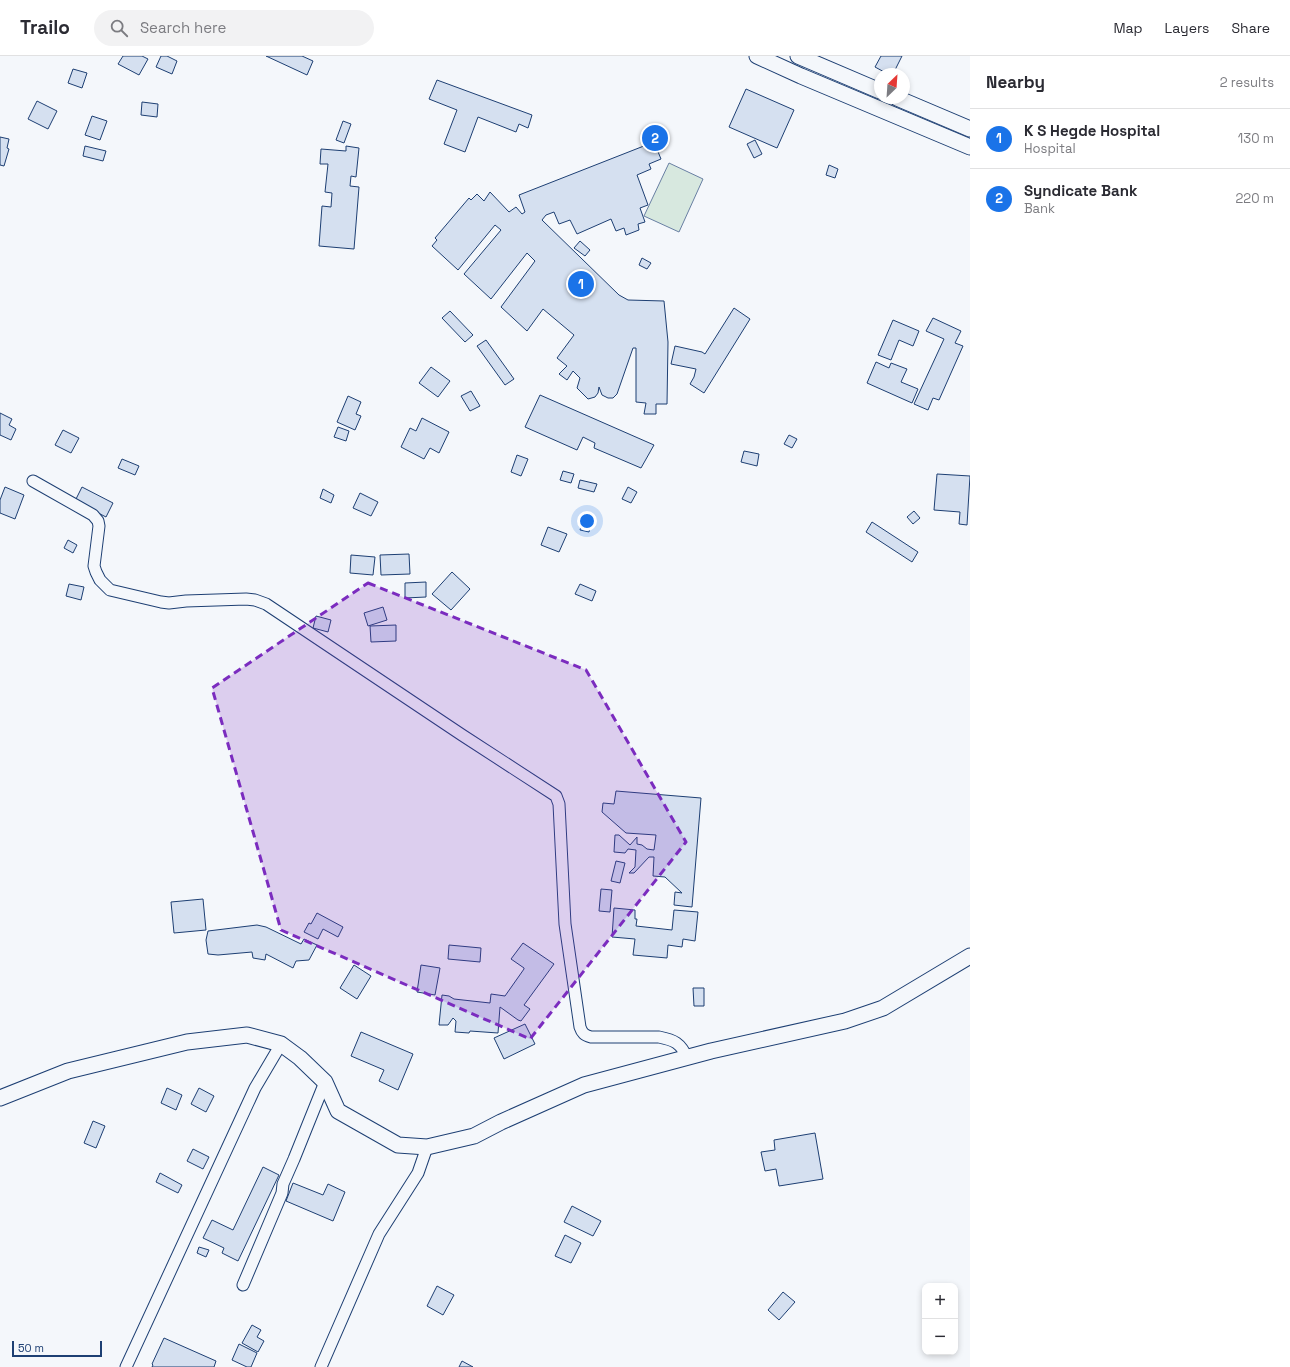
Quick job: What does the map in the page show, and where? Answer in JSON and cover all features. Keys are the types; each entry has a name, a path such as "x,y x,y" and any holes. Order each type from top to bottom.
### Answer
{"main road":[{"path":"756,56 970,146"},
{"path":"798,56 874,88"},
{"path":"910,104 970,129"},
{"path":"0,1098 68,1071 187,1042 247,1036 281,1044 300,1058 325,1082 338,1111 398,1145 427,1147 474,1136 501,1122 584,1085 687,1058 845,1021 883,1008 970,956"}],"street":[{"path":"32,481 94,515 99,526 94,566 100,580 110,590 169,603 186,600 246,599 255,600 266,604 556,796 559,804 565,924 582,1032 585,1035 591,1036 659,1037 668,1039 681,1046 687,1058"},
{"path":"126,1367 255,1088 281,1044"},
{"path":"243,1285 282,1193 283,1184 325,1082"},
{"path":"321,1367 379,1234 418,1173 427,1147"}],"highlighted area":[{"path":"368,583 586,670 686,842 530,1039 281,930 212,688"}],"shaded area":[{"path":"669,163 703,179 679,232 644,216"}],"building":[{"path":"123,56 142,56 148,59 139,75 118,64"},
{"path":"161,56 167,56 177,61 172,74 156,67"},
{"path":"266,56 302,56 313,61 307,75"},
{"path":"881,56 902,56 896,68 875,67"},
{"path":"73,69 87,73 82,88 68,83"},
{"path":"437,80 532,115 528,128 519,124 516,132 478,117 465,152 444,144 457,110 429,99"},
{"path":"746,89 794,110 777,148 729,127"},
{"path":"37,101 57,111 48,129 28,119"},
{"path":"142,102 158,104 157,117 141,115"},
{"path":"92,116 107,121 100,140 85,135"},
{"path":"343,121 351,124 344,143 336,140"},
{"path":"0,137 9,139 7,148 9,149 4,166 0,165"},
{"path":"755,140 762,154 754,158 747,144"},
{"path":"654,142 661,159 649,164 651,169 637,175 648,205 640,208 645,222 638,224 639,230 626,235 624,228 616,231 611,219 577,234 570,220 559,224 554,212 546,215 542,220 619,295 628,300 664,301 668,342 667,404 656,404 656,414 644,414 646,403 636,402 636,348 633,348 617,394 613,398 608,398 602,395 599,387 598,393 595,397 588,399 577,388 580,378 573,371 567,380 559,374 567,366 557,358 574,335 543,309 527,331 501,307 535,261 527,253 491,299 464,274 501,230 495,225 458,270 432,246 437,240 435,238 469,198 471,200 477,194 484,201 490,192 509,212 516,207 522,214 525,212 519,195"},
{"path":"85,146 106,151 103,161 83,156"},
{"path":"346,146 359,148 356,177 351,176 350,186 359,187 354,249 319,246 322,206 331,207 332,193 325,192 328,164 320,164 321,149 346,151"},
{"path":"829,165 838,169 835,178 826,175"},
{"path":"580,241 590,250 585,256 574,248"},
{"path":"642,258 651,263 647,269 639,265"},
{"path":"734,308 750,319 704,393 690,384 696,369 671,364 675,346 705,354"},
{"path":"450,311 473,335 465,342 442,318"},
{"path":"933,318 961,331 955,343 963,346 939,400 933,398 928,410 914,404 944,339 926,331"},
{"path":"893,320 919,331 913,346 899,340 891,360 878,355"},
{"path":"486,340 514,379 505,385 477,346"},
{"path":"876,362 889,368 891,363 907,369 901,382 918,389 912,403 867,383"},
{"path":"431,367 450,381 438,397 419,383"},
{"path":"471,391 480,406 470,411 461,396"},
{"path":"540,395 654,445 641,468 594,448 595,443 583,437 577,450 525,427"},
{"path":"348,396 361,402 356,414 361,416 355,430 337,422"},
{"path":"0,413 12,419 9,425 16,429 11,440 0,435"},
{"path":"422,418 449,432 439,453 430,448 424,459 401,447 410,428 416,431"},
{"path":"338,427 349,431 346,441 334,437"},
{"path":"63,430 79,438 71,453 55,445"},
{"path":"789,435 797,439 792,448 784,444"},
{"path":"744,451 759,454 757,466 741,462"},
{"path":"517,455 528,459 521,476 511,472"},
{"path":"122,459 139,466 135,475 118,468"},
{"path":"563,471 574,474 571,483 560,480"},
{"path":"937,474 970,476 967,525 959,524 960,512 934,510"},
{"path":"580,480 597,484 594,492 578,488"},
{"path":"5,487 24,495 15,519 0,513 0,500"},
{"path":"82,487 113,503 106,517 75,501"},
{"path":"628,487 637,492 631,503 622,499"},
{"path":"323,489 334,495 331,503 320,498"},
{"path":"360,493 378,502 371,516 353,508"},
{"path":"914,511 920,518 913,524 907,517"},
{"path":"872,522 918,552 912,562 866,532"},
{"path":"582,523 591,525 589,532 580,530"},
{"path":"548,527 567,534 559,552 541,545"},
{"path":"68,540 77,545 73,553 64,548"},
{"path":"409,554 410,574 381,575 380,555"},
{"path":"351,555 375,557 373,575 350,573"},
{"path":"452,572 470,589 451,610 432,594"},
{"path":"426,582 426,597 405,598 405,583"},
{"path":"69,584 84,587 81,600 66,596"},
{"path":"580,584 596,591 592,601 575,594"},
{"path":"383,607 387,620 368,626 364,613"},
{"path":"316,616 331,620 328,632 313,628"},
{"path":"396,625 396,641 371,642 370,626"},
{"path":"616,791 701,798 692,907 674,905 675,892 682,893 665,877 653,876 654,857 649,857 634,873 629,873 635,867 636,850 628,849 625,853 614,852 615,835 619,835 630,845 637,837 637,844 642,845 647,849 654,850 656,835 626,833 602,812 603,803 614,804"},
{"path":"616,861 625,863 620,883 611,881"},
{"path":"601,889 612,890 610,912 599,911"},
{"path":"203,899 206,930 174,933 171,902"},
{"path":"614,908 635,910 635,919 637,919 636,926 672,930 674,910 698,912 695,941 683,939 682,947 668,945 667,958 633,955 635,939 612,937"},
{"path":"317,913 343,927 338,937 323,929 318,939 304,932 309,923 311,924"},
{"path":"257,925 266,927 301,944 304,939 317,945 309,960 296,961 293,968 266,954 265,960 253,958 252,952 218,955 208,954 206,940 208,931"},
{"path":"523,943 554,964 524,1005 530,1009 521,1021 500,1007 498,1033 470,1031 469,1033 455,1032 456,1021 453,1018 448,1025 439,1025 442,995 449,996 454,999 490,1003 491,994 505,996 524,969 511,959"},
{"path":"449,945 481,948 480,962 448,959"},
{"path":"354,965 371,976 357,999 340,988"},
{"path":"421,965 440,968 435,995 417,992"},
{"path":"693,988 704,988 704,1006 694,1006"},
{"path":"525,1024 535,1044 504,1059 494,1038"},
{"path":"361,1032 413,1054 398,1090 379,1081 384,1070 351,1056"},
{"path":"167,1088 182,1095 176,1110 161,1103"},
{"path":"199,1088 214,1096 206,1112 191,1104"},
{"path":"93,1121 105,1126 96,1148 84,1143"},
{"path":"815,1133 823,1179 779,1186 776,1169 765,1171 761,1152 775,1150 774,1140"},
{"path":"193,1149 209,1157 203,1169 187,1161"},
{"path":"263,1167 279,1175 238,1261 222,1253 224,1248 203,1238 212,1220 233,1230"},
{"path":"160,1173 182,1185 178,1193 156,1182"},
{"path":"293,1183 323,1195 328,1184 345,1192 333,1221 286,1201"},
{"path":"572,1206 601,1221 593,1236 564,1222"},
{"path":"565,1235 581,1243 571,1263 555,1256"},
{"path":"199,1247 209,1250 206,1257 197,1253"},
{"path":"437,1286 454,1295 443,1315 427,1306"},
{"path":"783,1292 795,1302 779,1320 768,1310"},
{"path":"252,1325 261,1330 257,1337 264,1341 258,1352 242,1343"},
{"path":"164,1338 216,1361 214,1367 152,1367"},
{"path":"239,1344 257,1353 251,1367 247,1367 232,1360"},
{"path":"462,1361 473,1367 459,1367"}],"place":[{"name":"Syndicate Bank","path":"655,138"},
{"name":"K S Hegde Hospital","path":"581,284"}]}
